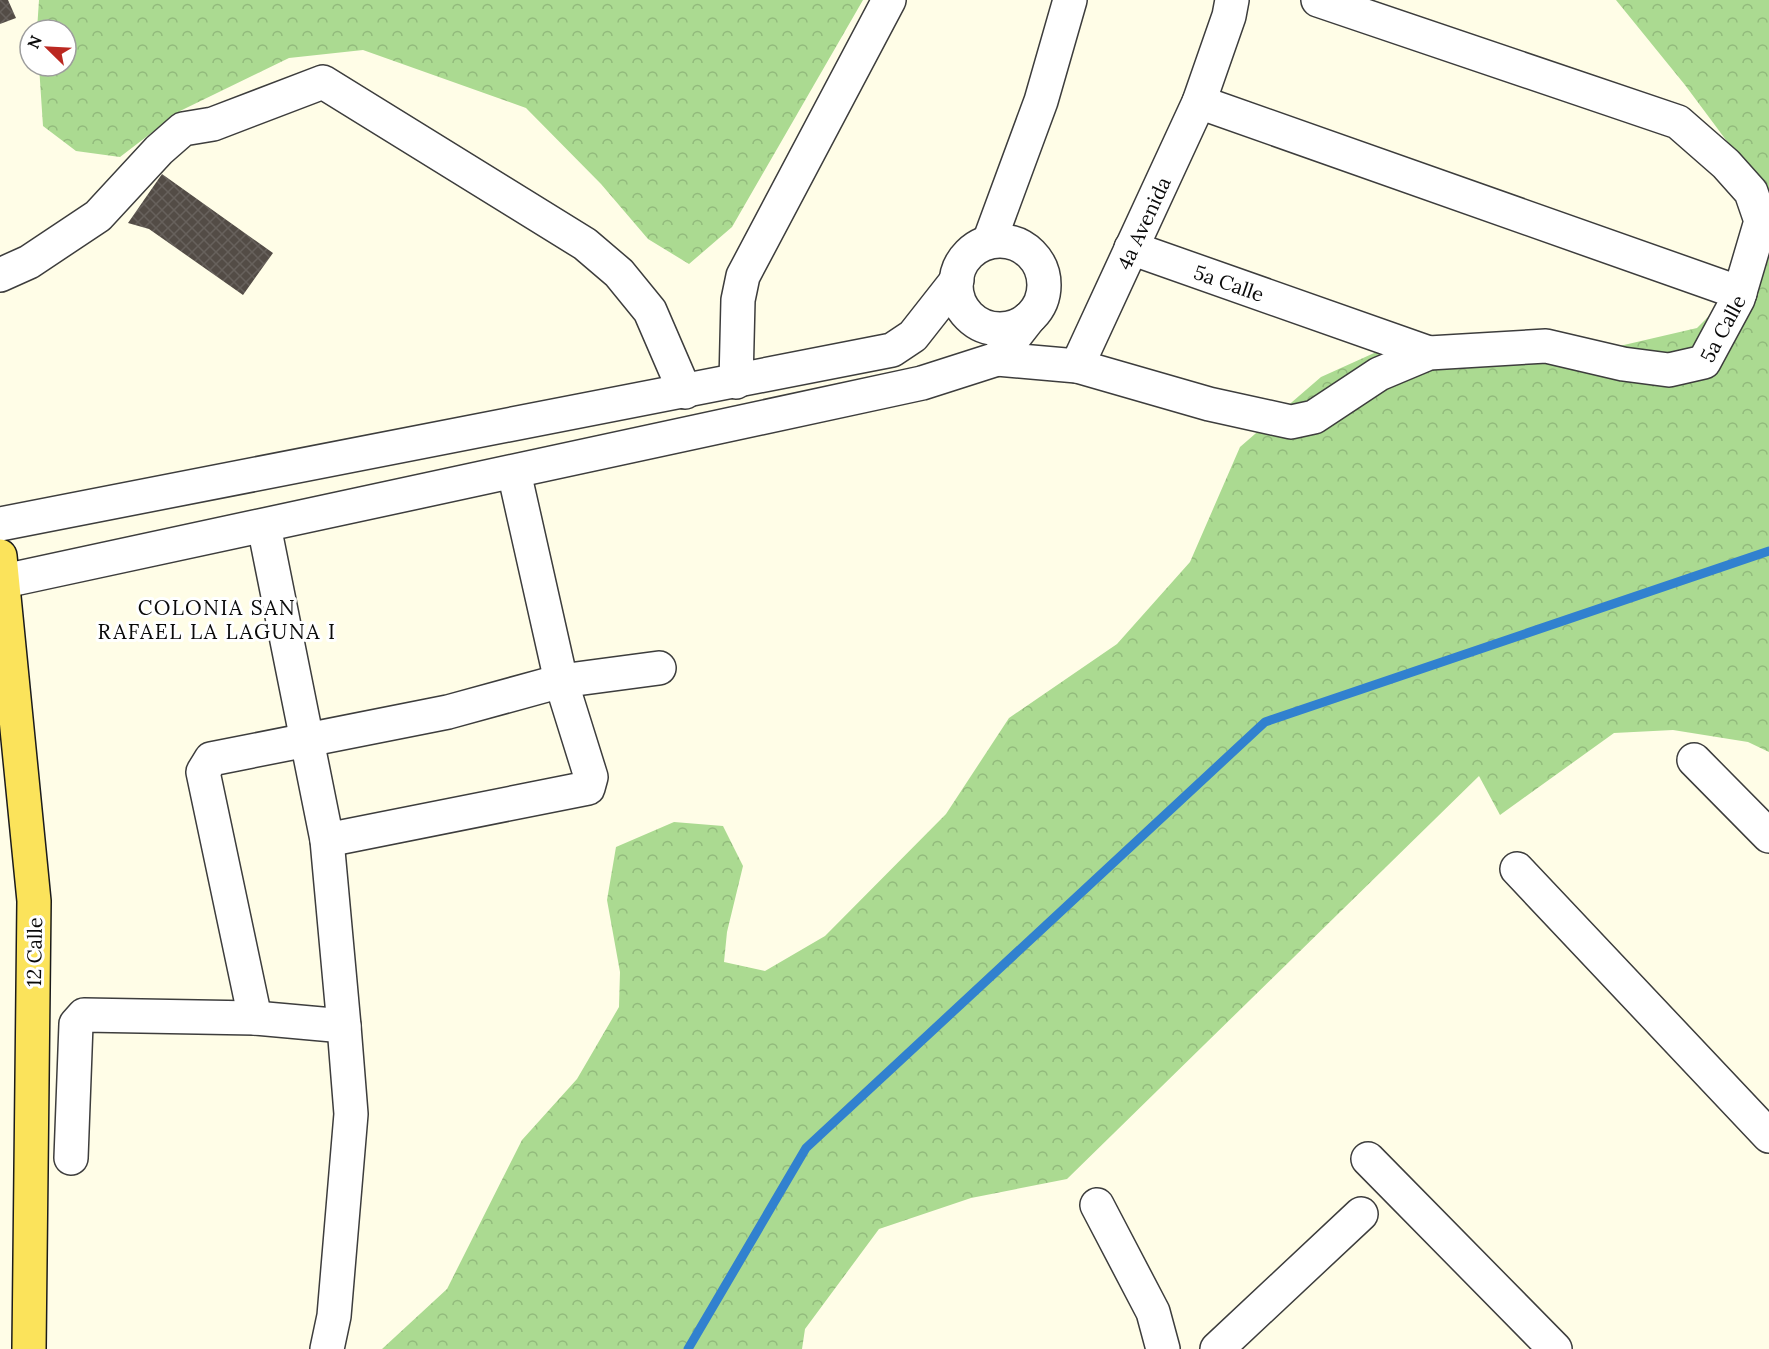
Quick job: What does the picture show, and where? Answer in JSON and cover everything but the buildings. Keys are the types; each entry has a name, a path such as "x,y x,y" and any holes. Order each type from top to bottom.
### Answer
{"main road":[{"name":"12 Calle","path":"1,573 34,901 29,1349"}],"street":[{"path":"736,382 738,300 743,276 889,0"},
{"path":"989,242 1041,101 1070,0"},
{"name":"4a Avenida","path":"1077,366 1199,102 1230,16 1232,0"},
{"name":"5a Calle","path":"1077,366 1209,404 1291,422 1314,417 1379,374 1429,353 1546,346 1623,364 1669,370 1704,362 1724,328 1740,293 1761,221 1759,207 1751,192 1726,164 1678,122 1318,0"},
{"path":"0,274 28,262 98,216 159,150 183,129 213,124 323,82 585,244 619,273 650,311 685,392"},
{"path":"1199,102 1740,293"},
{"path":"0,524 892,350 913,336 957,280 967,256 977,247 1002,240 1015,243 1036,258 1042,270 1043,296 1038,309 997,359"},
{"name":"5a Calle","path":"1131,248 1429,353"},
{"path":"957,280 961,304 975,321 986,326 1008,328 1029,318"},
{"path":"1,573 264,526 922,383 997,359 1077,366"},
{"path":"327,840 588,788 591,777 561,681 514,472"},
{"path":"264,526 327,840 351,1114 334,1316 327,1349"},
{"path":"255,1018 203,772 211,759 448,712 561,681 659,668"},
{"path":"1694,760 1769,836"},
{"path":"1517,869 1769,1136"},
{"path":"71,1158 78,1018 84,1016 255,1018 344,1026"},
{"path":"1368,1159 1555,1349"},
{"path":"1097,1205 1153,1312 1163,1349"},
{"path":"1217,1349 1361,1214"}],"green space":[{"path":"39,0 863,0 732,227 689,264 648,239 601,184 526,108 363,50 289,58 180,111 120,157 76,151 43,126 40,78 78,78 78,18 38,18"},
{"path":"1616,0 1769,0 1769,752 1748,742 1673,730 1614,733 1500,815 1479,776 1067,1179 971,1198 879,1229 805,1329 802,1349 382,1349 447,1289 522,1140 577,1079 619,1007 620,972 607,900 616,847 674,822 723,826 743,866 727,932 724,962 765,971 825,936 946,814 1009,718 1117,644 1190,562 1240,447 1321,377 1383,349 1488,332 1598,351 1697,328 1753,272 1767,195 1685,85"}],"waterway":[{"path":"688,1349 806,1148 1265,722 1769,551"}],"district":[{"name":"COLONIA SAN RAFAEL LA LAGUNA I","path":"217,619"}]}
